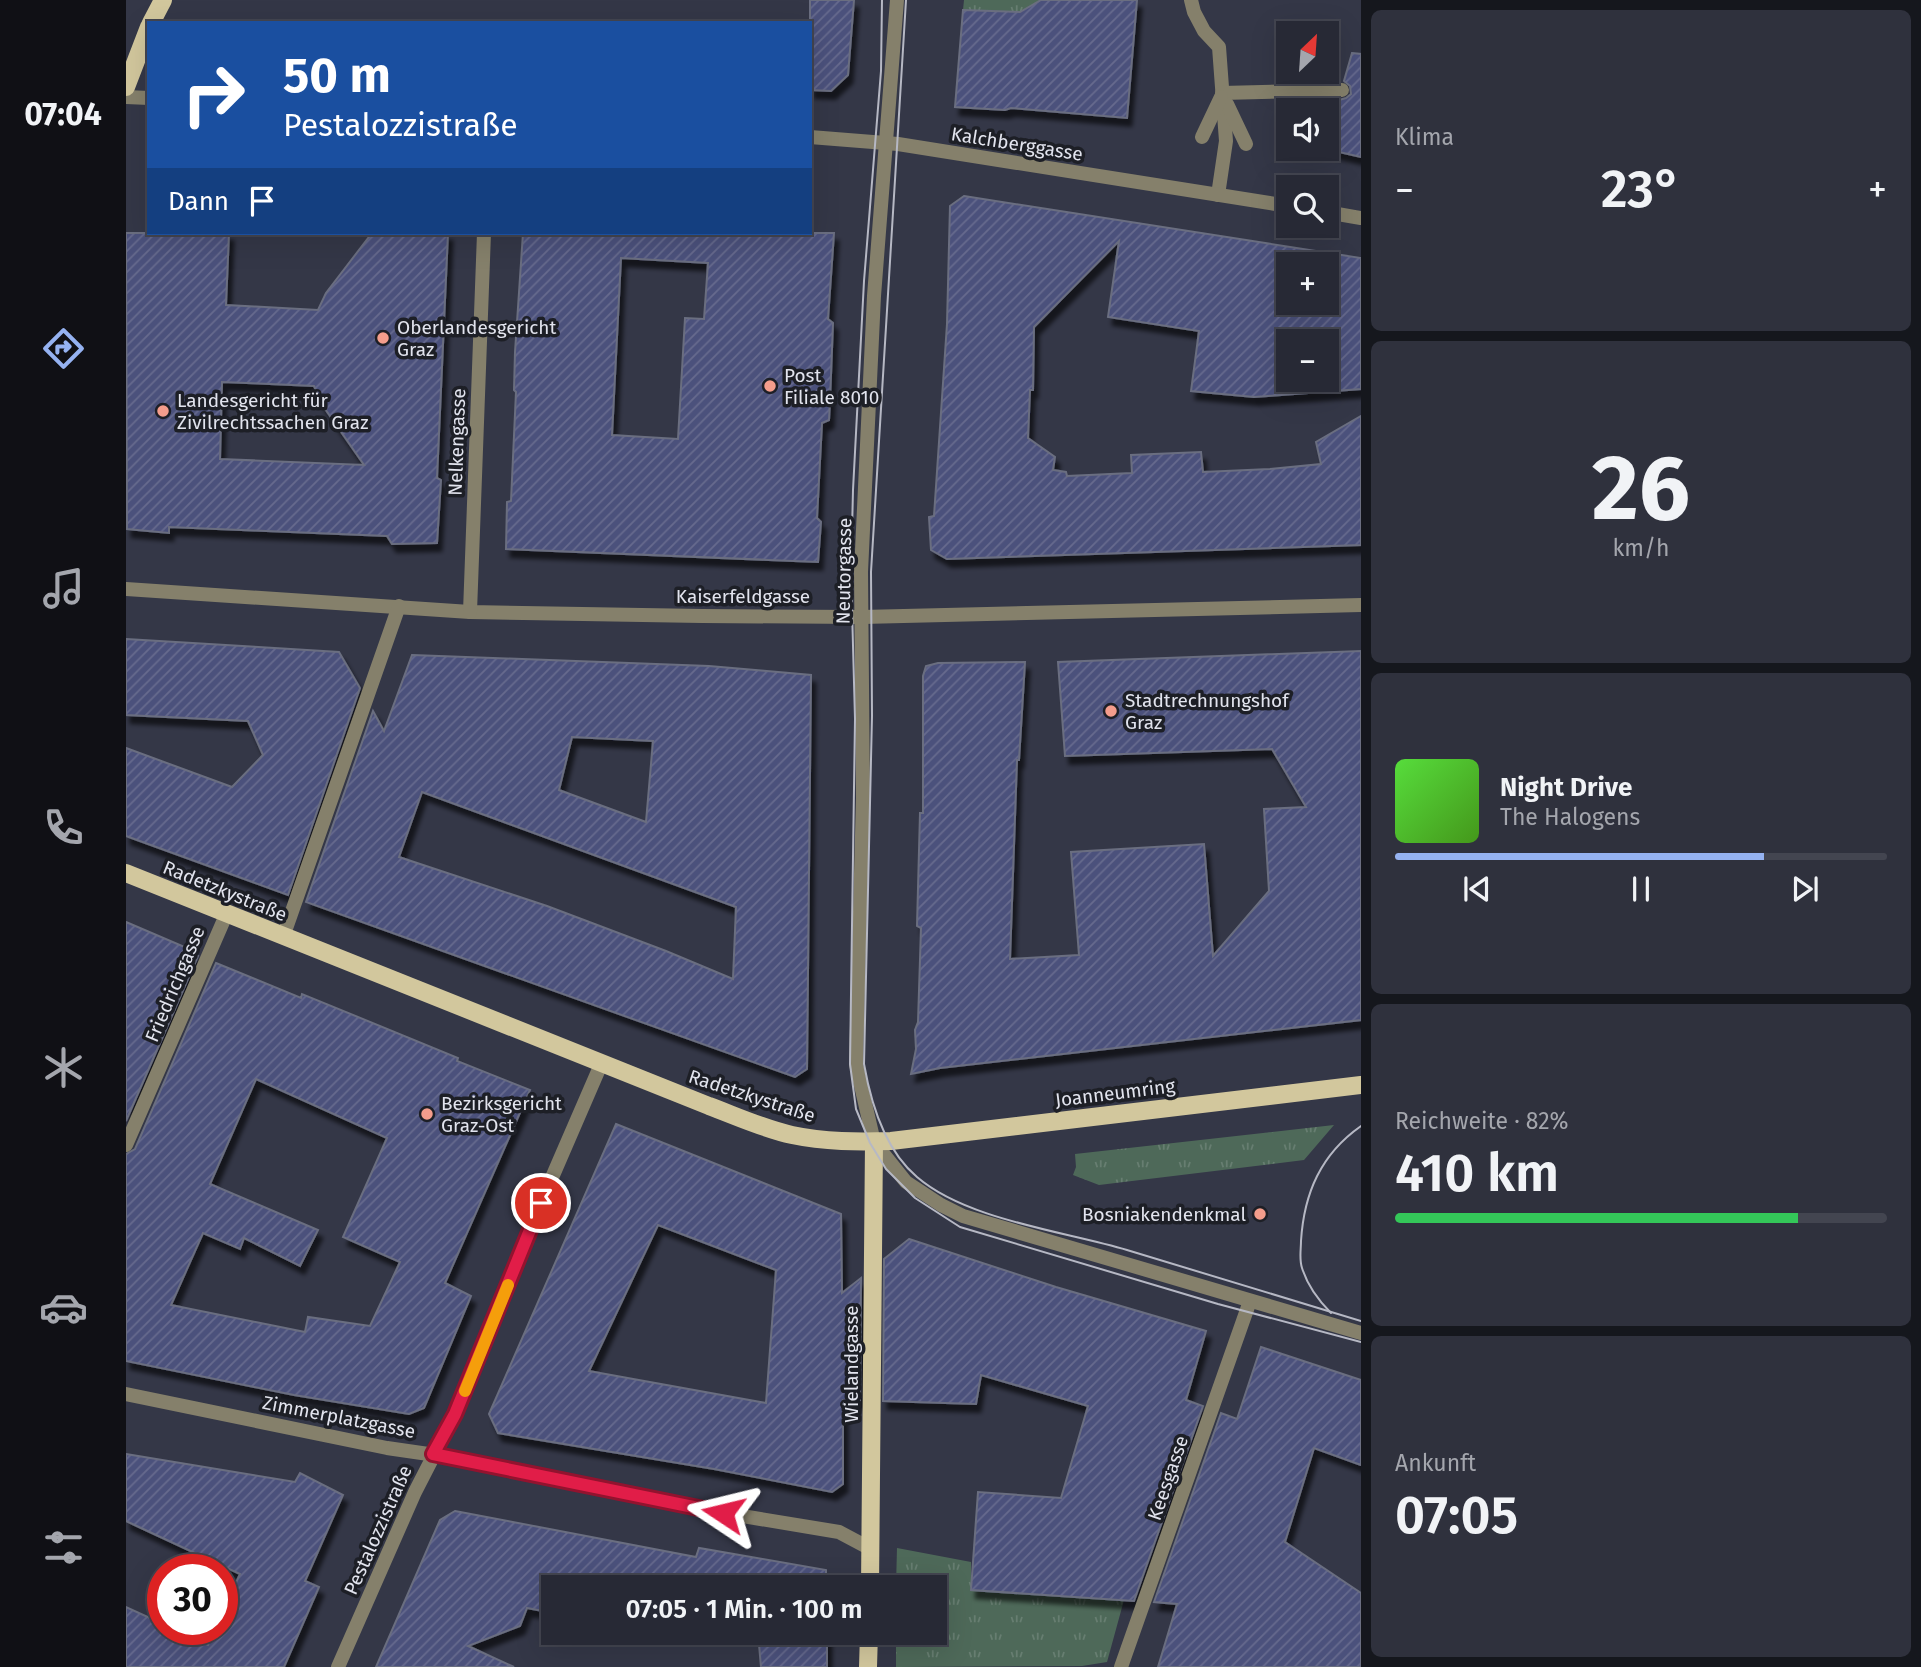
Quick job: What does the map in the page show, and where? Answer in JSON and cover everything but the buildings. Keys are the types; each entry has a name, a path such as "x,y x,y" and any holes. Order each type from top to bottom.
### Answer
{"main road":[{"path":"152,21 163,0"},
{"path":"126,87 147,33"},
{"name":"Radetzkystraße","path":"126,873 709,1106 790,1134 820,1140 874,1142"},
{"name":"Joanneumring","path":"874,1142 1361,1085"},
{"name":"Wielandgasse","path":"870,1575 874,1142"},
{"path":"868,1667 869,1645"}],"street":[{"name":"Neutorgasse","path":"874,1142 856,1063 863,798 861,572 869,385 897,0"},
{"path":"1191,0 1204,31 1219,47 1226,141 1218,195"},
{"path":"1222,93 1342,90"},
{"path":"1202,137 1222,93"},
{"path":"1222,93 1246,144"},
{"path":"126,96 147,98"},
{"name":"Kalchberggasse","path":"812,137 887,143 1276,204"},
{"path":"1339,214 1361,218"},
{"name":"Nelkengasse","path":"470,611 484,235"},
{"name":"Kaiserfeldgasse","path":"126,589 470,611 862,617 1361,605"},
{"path":"282,937 399,606"},
{"name":"Friedrichgasse","path":"126,1145 226,915"},
{"name":"Pestalozzistraße","path":"338,1667 433,1454 455,1414 602,1062"},
{"path":"874,1142 906,1182 940,1205 963,1216 1361,1333"},
{"name":"Keesgasse","path":"1121,1667 1250,1301"},
{"name":"Zimmerplatzgasse","path":"126,1394 700,1510 839,1532 871,1549"}],"green space":[{"path":"964,0 1041,0 1034,7 1014,15 1013,12 963,10"},
{"path":"1334,1125 1304,1160 1099,1185 1073,1175 1076,1167 1075,1154"},
{"path":"897,1548 971,1562 971,1590 1124,1600 1107,1662 1082,1666 896,1667 896,1645 947,1645 947,1575 896,1575"}],"tram line":[{"path":"882,0 881,71 864,281 851,572 855,719 850,1064 856,1109 870,1143 886,1169 915,1198 960,1227 1218,1304 1361,1342"},
{"path":"906,0 871,572 872,716 864,1064 875,1110 888,1140 906,1166 938,1192 962,1204 1017,1222 1127,1250 1361,1321"},
{"path":"1331,1313 1314,1292 1302,1268 1300,1254 1303,1223 1311,1191 1325,1162 1335,1149 1361,1126"}],"slow traffic":[{"path":"465,1391 508,1285"}],"place":[{"name":"Oberlandesgericht Graz","path":"383,338"},
{"name":"Post Filiale 8010","path":"770,386"},
{"name":"Landesgericht für Zivilrechtssachen Graz","path":"163,411"},
{"name":"Stadtrechnungshof Graz","path":"1111,711"},
{"name":"Bezirksgericht Graz-Ost","path":"427,1114"},
{"name":"Bosniakendenkmal","path":"1260,1214"}],"route":[{"path":"541,1203 455,1414 433,1454 723,1513"}]}
